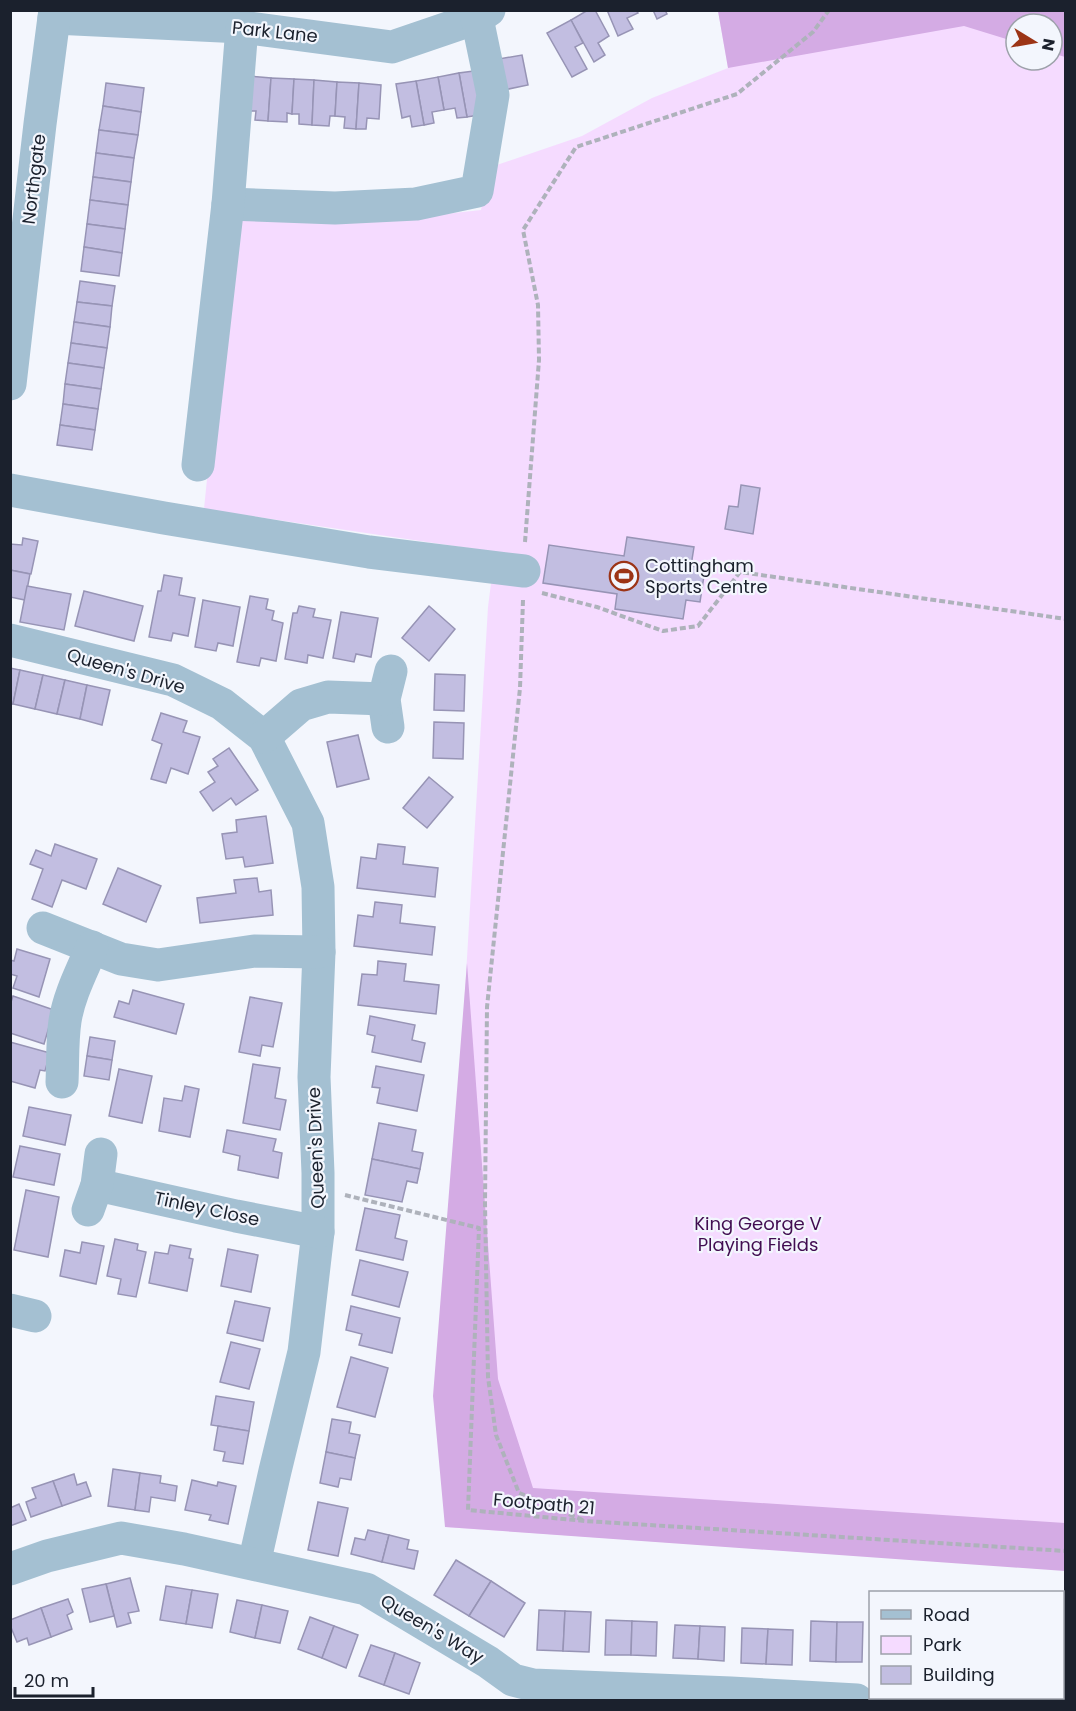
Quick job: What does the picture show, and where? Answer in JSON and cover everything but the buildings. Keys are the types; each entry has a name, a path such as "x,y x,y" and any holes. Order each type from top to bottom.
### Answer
{"street":[{"name":"Park Lane","path":"54,14 256,22 392,47 483,14"},
{"name":"Northgate","path":"10,384 22,189 54,14"},
{"path":"228,204 334,208 416,204 477,191 494,95 483,14"},
{"path":"198,465 235,131 256,22"},
{"path":"10,490 524,580"},
{"name":"Queen's Drive","path":"10,640 173,680 222,704 264,737 308,823 318,886 319,952 314,1077 319,1189 318,1232 304,1352 254,1564"},
{"path":"264,737 301,705 328,697 388,699"},
{"path":"43,928 121,959 158,965 254,951 319,952"},
{"path":"62,1082 63,1031 66,1013 72,992 92,947"},
{"name":"Tinley Close","path":"95,1183 236,1216 318,1232"},
{"name":"Queen's Way","path":"10,1569 47,1556 121,1538 366,1589 488,1662 513,1680 533,1685 598,1694 857,1701"}],"path":[{"path":"585,1521 519,1493 496,1435 488,1377 485,1203 487,1007 520,688 526,517 539,360 538,305 523,230 576,147 737,94 813,32 829,10"},
{"path":"524,580 663,631 698,626 741,572 1065,619"},
{"name":"Footpath 21","path":"319,1189 479,1228 468,1510 585,1521 1065,1551"}],"green space":[{"name":"King George V Playing Fields","path":"718,11 1065,11 1065,1570 445,1527 454,1175 488,607 495,552 204,509 233,221 249,213 374,222 481,210 488,168 582,136 652,98 728,68"}],"shaded area":[{"path":"718,11 1065,11 1065,57 1064,12 1004,12 1004,38 964,26 728,68"},
{"path":"467,963 498,1379 533,1488 1065,1523 1065,1571 445,1527 433,1396"}],"place":[{"name":"Cottingham Sports Centre","path":"624,576"}]}
